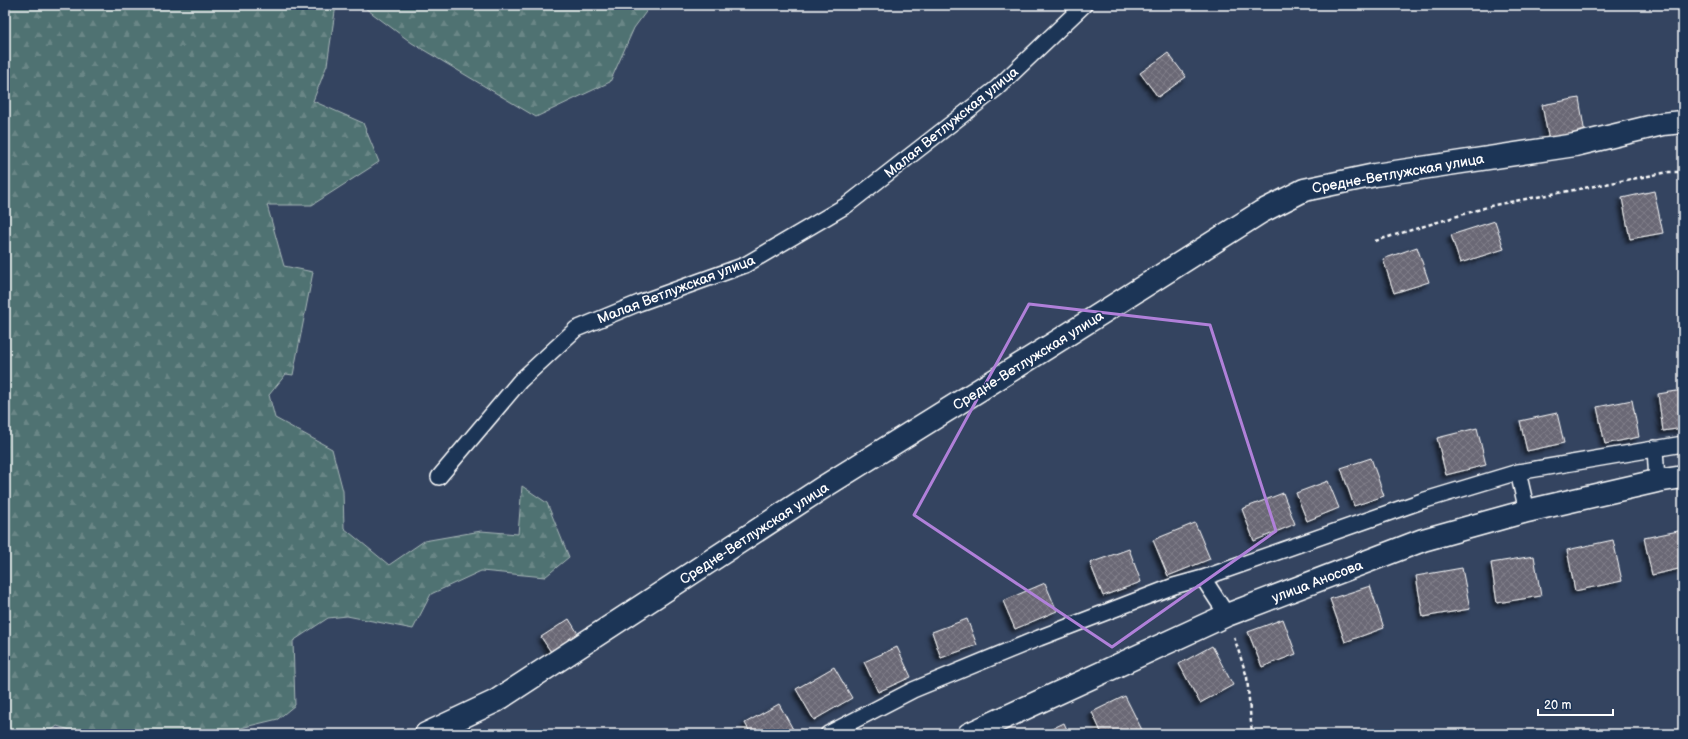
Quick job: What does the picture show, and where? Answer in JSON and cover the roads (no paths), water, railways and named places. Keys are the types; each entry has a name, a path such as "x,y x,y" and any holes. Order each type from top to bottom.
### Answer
{"street":[{"name":"Средне-Ветлужская улица","path":"426,734 496,701 829,484 1060,340 1261,212 1304,190 1375,175 1575,145 1662,124 1683,122"},
{"name":"улица Аносова","path":"968,734 1227,615 1423,540 1527,512 1657,481 1683,477"}],"lane":[{"name":"Малая Ветлужская улица","path":"439,477 520,381 576,328 639,303 745,265 847,205 997,88 1084,5"},
{"path":"828,734 913,690 1039,638 1174,586 1204,578 1422,501 1518,472 1683,444"},
{"path":"1655,448 1657,481"},
{"path":"1518,472 1527,512"},
{"path":"1204,578 1227,615"}]}
